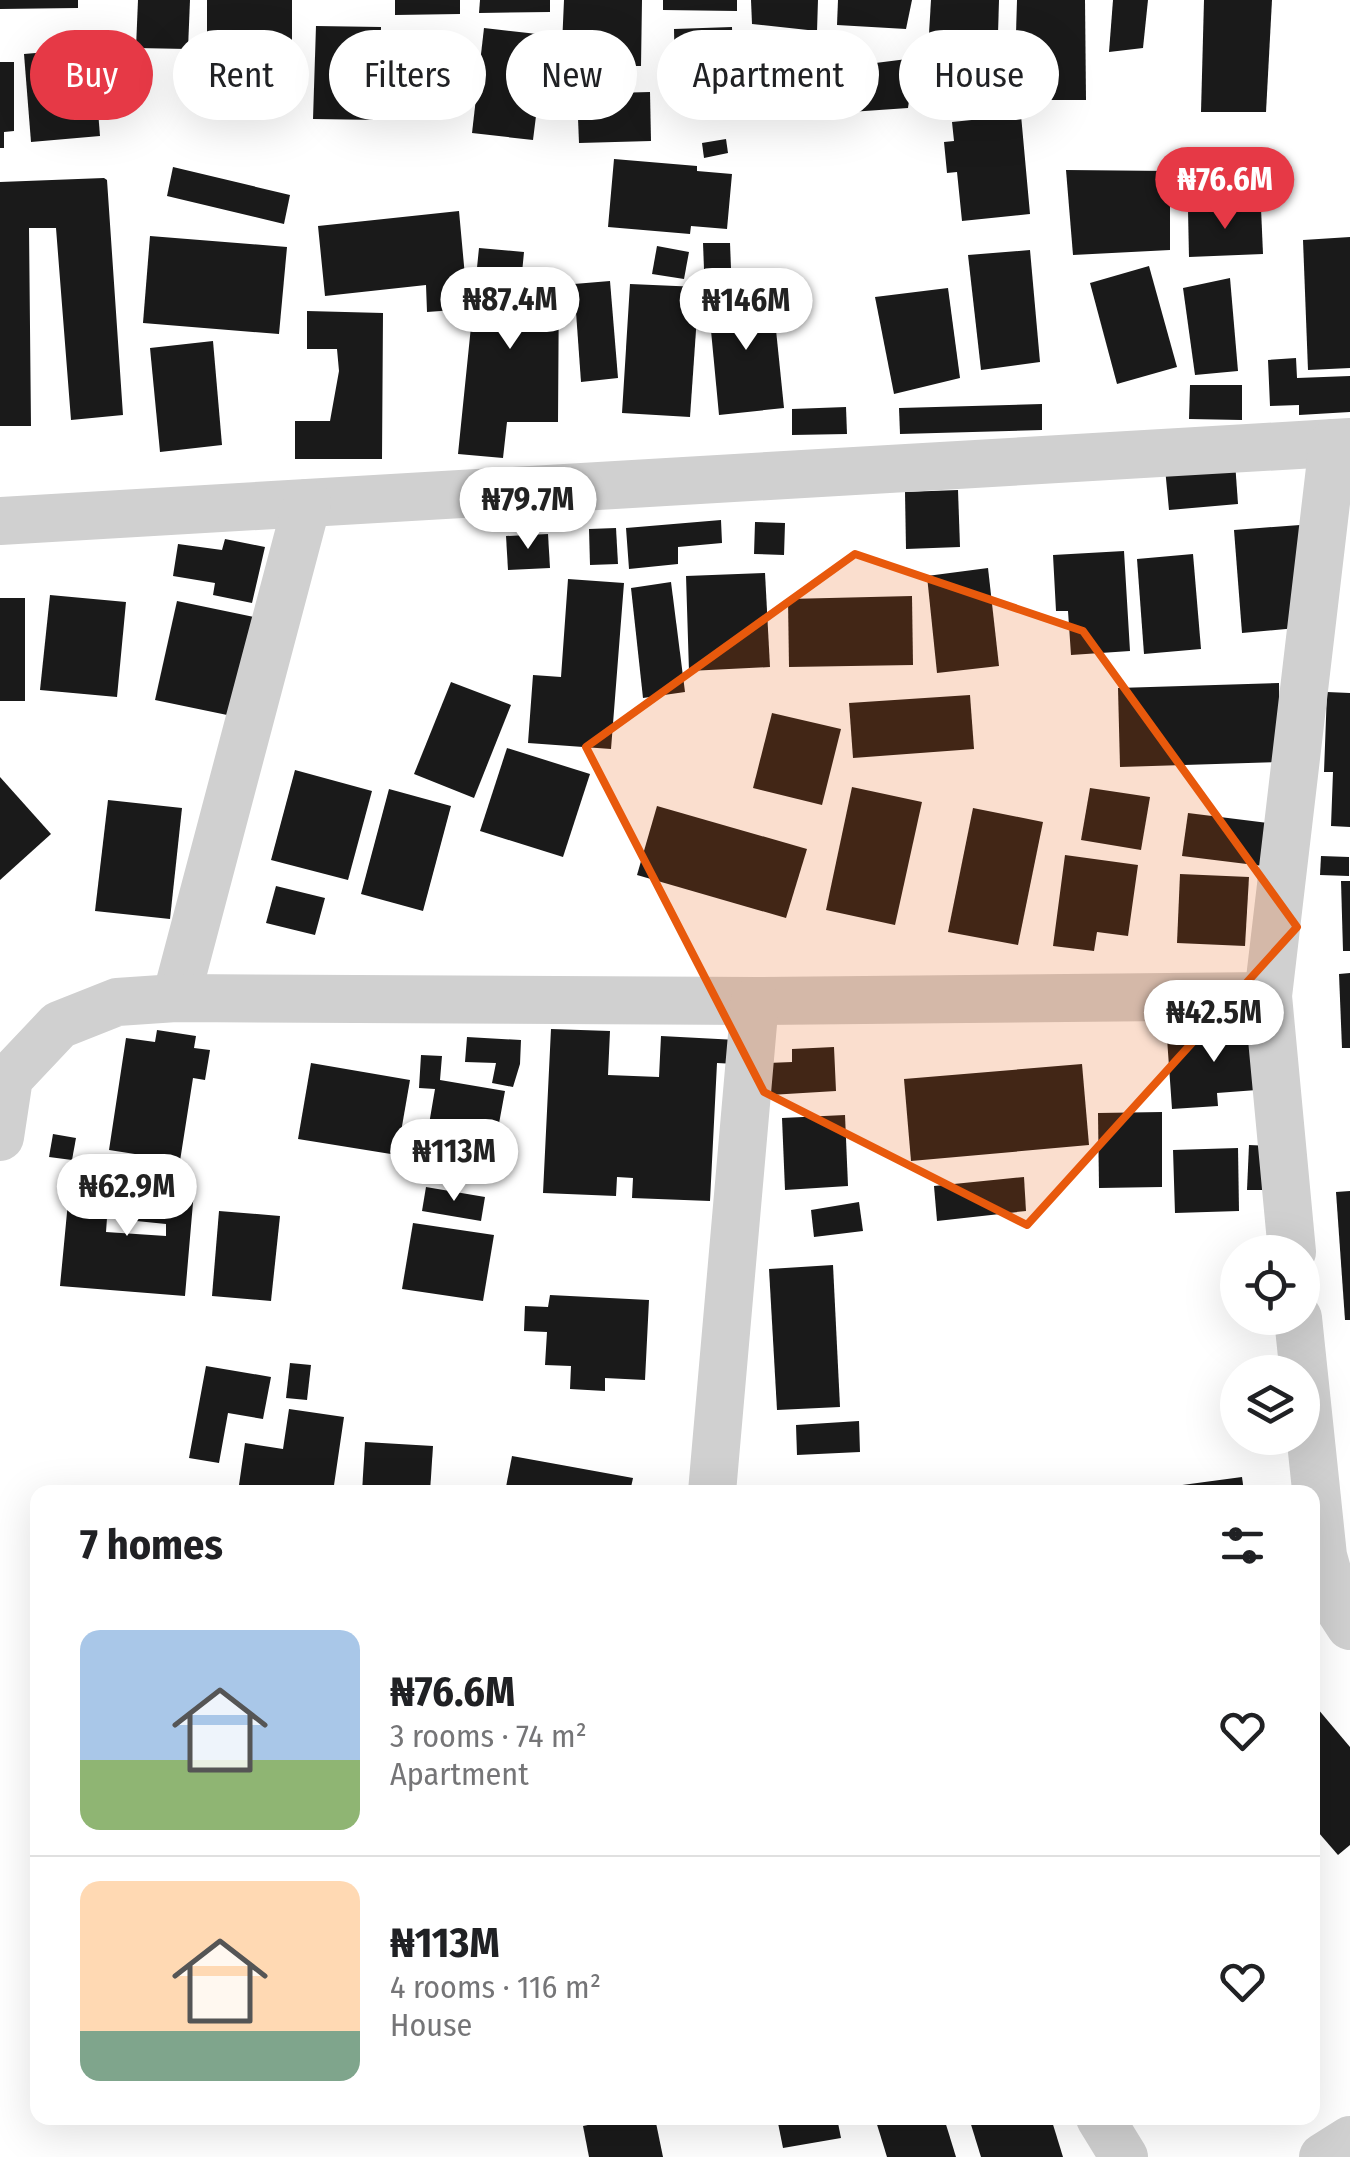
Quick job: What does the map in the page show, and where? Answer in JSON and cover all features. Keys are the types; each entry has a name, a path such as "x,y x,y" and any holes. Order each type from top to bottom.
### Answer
{"street":[{"path":"0,521 1342,442 1268,996 1290,1235"},
{"path":"176,998 307,504"},
{"path":"0,1137 8,1078 59,1025 117,1002 176,998 755,1001 1268,996"},
{"path":"713,1485 755,1001"},
{"path":"1302,1335 1330,1448 1323,1556 1337,1606 1350,1626"},
{"path":"1104,2125 1124,2157"},
{"path":"1323,2157 1350,2140"}],"highlighted area":[{"path":"855,554 1083,631 1297,927 1027,1225 764,1092 586,747"}],"building":[{"path":"0,0 78,0 78,8 0,9"},
{"path":"138,0 190,0 189,30 173,30 173,49 153,48 153,30 137,30"},
{"path":"207,0 292,0 292,30 207,30"},
{"path":"395,0 460,0 460,14 395,15"},
{"path":"480,0 550,0 550,12 479,13"},
{"path":"564,0 642,0 641,66 637,66 637,30 563,30"},
{"path":"663,0 737,0 737,11 663,10"},
{"path":"751,0 818,0 817,30 752,24"},
{"path":"838,0 912,0 906,29 837,25"},
{"path":"931,0 999,0 998,30 929,30"},
{"path":"1017,0 1085,0 1086,100 1059,100 1059,30 1016,30"},
{"path":"1113,0 1148,0 1143,48 1109,52"},
{"path":"1204,0 1272,0 1266,112 1201,112"},
{"path":"316,26 381,27 329,30 329,119 313,119"},
{"path":"732,27 732,30 674,30"},
{"path":"484,30 506,30 506,120 535,120 533,140 472,133 473,120 486,120"},
{"path":"30,53 30,120 99,120 100,136 31,142 24,54"},
{"path":"899,60 899,109 879,110 879,63"},
{"path":"0,62 14,62 14,131 4,132 4,148 0,148"},
{"path":"637,92 650,92 651,141 579,143 578,120 637,120"},
{"path":"1021,120 1030,214 962,221 957,172 947,173 944,142 954,141 952,122"},
{"path":"726,139 728,153 704,158 702,143"},
{"path":"614,159 697,166 697,171 732,174 727,229 691,226 690,234 608,227"},
{"path":"173,167 290,195 284,224 167,196"},
{"path":"1066,170 1170,171 1170,250 1073,255"},
{"path":"104,178 123,415 71,420 56,228 29,228 31,426 0,426 0,182"},
{"path":"1261,208 1263,254 1189,257 1188,210"},
{"path":"459,211 468,309 427,312 426,285 325,296 318,226"},
{"path":"150,236 287,247 279,334 143,323"},
{"path":"1350,237 1350,368 1308,370 1303,240"},
{"path":"703,243 730,243 731,268 704,269"},
{"path":"657,246 689,252 684,279 652,274"},
{"path":"479,248 524,252 522,273 559,272 558,422 507,422 503,458 458,454"},
{"path":"1030,250 1040,362 981,370 968,255"},
{"path":"1149,266 1177,367 1117,384 1090,283"},
{"path":"768,268 768,285 735,286 735,270"},
{"path":"1230,278 1238,371 1195,375 1183,288"},
{"path":"610,281 618,378 581,382 574,284"},
{"path":"630,284 699,287 690,417 622,413"},
{"path":"948,288 960,378 894,394 875,297"},
{"path":"772,291 784,408 719,415 708,299"},
{"path":"307,311 383,313 382,459 295,459 295,421 330,421 339,371 337,349 307,349"},
{"path":"213,341 222,445 160,452 150,348"},
{"path":"1296,358 1297,378 1350,376 1350,412 1299,415 1299,405 1270,406 1268,360"},
{"path":"1190,385 1242,385 1242,420 1189,419"},
{"path":"1042,404 1042,430 900,434 899,408"},
{"path":"846,407 847,434 792,435 792,409"},
{"path":"1235,462 1238,504 1169,510 1165,468"},
{"path":"958,490 960,547 906,549 905,492"},
{"path":"721,520 722,543 678,547 678,564 629,569 626,528"},
{"path":"755,522 785,523 784,555 754,554"},
{"path":"1300,525 1307,627 1242,633 1234,530"},
{"path":"616,528 618,564 590,565 589,529"},
{"path":"548,534 550,568 508,570 506,536"},
{"path":"225,539 265,547 252,603 213,595 215,583 173,576 178,544 222,550"},
{"path":"1124,551 1130,651 1071,655 1068,611 1056,611 1053,555"},
{"path":"1193,554 1201,649 1144,654 1137,559"},
{"path":"988,568 999,666 937,673 927,576"},
{"path":"765,573 770,667 689,671 686,576"},
{"path":"568,579 624,583 611,749 528,743 533,675 561,677"},
{"path":"671,582 685,692 643,698 631,588"},
{"path":"50,595 126,602 117,697 40,690"},
{"path":"912,596 913,665 789,667 788,599"},
{"path":"0,598 25,598 25,701 0,701"},
{"path":"177,601 254,617 232,716 155,700"},
{"path":"451,682 511,705 474,798 414,774"},
{"path":"1279,683 1280,762 1120,767 1118,688"},
{"path":"1327,692 1350,693 1350,827 1331,826 1333,772 1324,772"},
{"path":"970,695 974,749 853,758 849,703"},
{"path":"772,713 841,729 822,805 753,788"},
{"path":"507,748 590,774 563,857 480,831"},
{"path":"295,770 372,791 348,880 271,860"},
{"path":"0,777 51,834 0,880"},
{"path":"852,787 922,802 895,925 826,910"},
{"path":"1090,788 1150,797 1141,850 1081,840"},
{"path":"389,789 451,806 423,911 361,894"},
{"path":"108,800 182,808 170,919 95,911"},
{"path":"657,806 807,849 786,918 637,875"},
{"path":"973,808 1043,822 1018,945 948,932"},
{"path":"1188,813 1277,824 1271,867 1182,856"},
{"path":"1065,855 1138,865 1128,936 1097,932 1094,951 1053,946"},
{"path":"1321,856 1349,857 1349,876 1320,875"},
{"path":"1180,874 1249,877 1245,946 1177,943"},
{"path":"1341,881 1350,881 1350,951 1343,951"},
{"path":"276,886 325,898 315,935 266,923"},
{"path":"1350,973 1350,1048 1342,1048 1339,974"},
{"path":"1248,1022 1270,1089 1217,1093 1218,1106 1172,1109 1167,1038 1206,1035 1205,1025"},
{"path":"551,1029 610,1031 608,1075 659,1077 661,1036 737,1040 736,1064 717,1063 710,1201 632,1198 633,1178 617,1177 616,1196 543,1193"},
{"path":"157,1030 196,1036 194,1048 210,1050 205,1080 193,1078 180,1161 109,1150 126,1038 155,1042"},
{"path":"467,1037 521,1040 520,1064 513,1087 492,1083 496,1063 465,1062"},
{"path":"834,1047 836,1091 770,1095 768,1063 792,1062 792,1049"},
{"path":"421,1055 442,1056 440,1080 505,1091 488,1183 421,1171 435,1089 419,1088"},
{"path":"311,1063 410,1080 397,1155 298,1139"},
{"path":"1082,1064 1089,1145 911,1161 904,1079"},
{"path":"1162,1112 1162,1187 1099,1188 1098,1113"},
{"path":"845,1115 848,1186 785,1190 782,1118"},
{"path":"53,1134 76,1138 72,1160 49,1157"},
{"path":"1249,1145 1271,1146 1269,1190 1247,1190"},
{"path":"1238,1148 1239,1211 1175,1213 1173,1150"},
{"path":"1024,1177 1026,1211 937,1221 934,1186"},
{"path":"70,1181 194,1191 185,1296 60,1286","holes":["107,1218 166,1224 166,1236 106,1232"]},
{"path":"426,1187 485,1197 481,1221 422,1211"},
{"path":"1350,1191 1350,1320 1345,1320 1336,1192"},
{"path":"859,1202 863,1231 814,1237 811,1210"},
{"path":"219,1211 280,1216 271,1301 212,1296"},
{"path":"413,1223 494,1235 483,1301 402,1289"},
{"path":"833,1265 840,1407 777,1410 769,1269"},
{"path":"550,1295 649,1300 645,1380 605,1378 605,1391 570,1389 571,1366 545,1365 547,1332 524,1331 525,1306 548,1307"},
{"path":"290,1363 311,1365 307,1400 286,1398"},
{"path":"206,1366 271,1377 263,1419 228,1413 219,1463 189,1458"},
{"path":"289,1409 344,1417 334,1485 239,1485 245,1443 283,1449"},
{"path":"859,1421 860,1452 797,1455 796,1425"},
{"path":"365,1442 433,1446 430,1485 362,1485"},
{"path":"512,1456 633,1478 632,1485 506,1485"},
{"path":"1242,1477 1243,1485 1182,1485"},
{"path":"1320,1711 1350,1747 1350,1845 1338,1855 1320,1834"},
{"path":"656,2125 663,2157 589,2157 583,2126"},
{"path":"778,2125 838,2125 841,2138 783,2148"},
{"path":"877,2125 946,2125 956,2157 887,2157"},
{"path":"971,2125 1053,2125 1063,2157 981,2157"}]}
